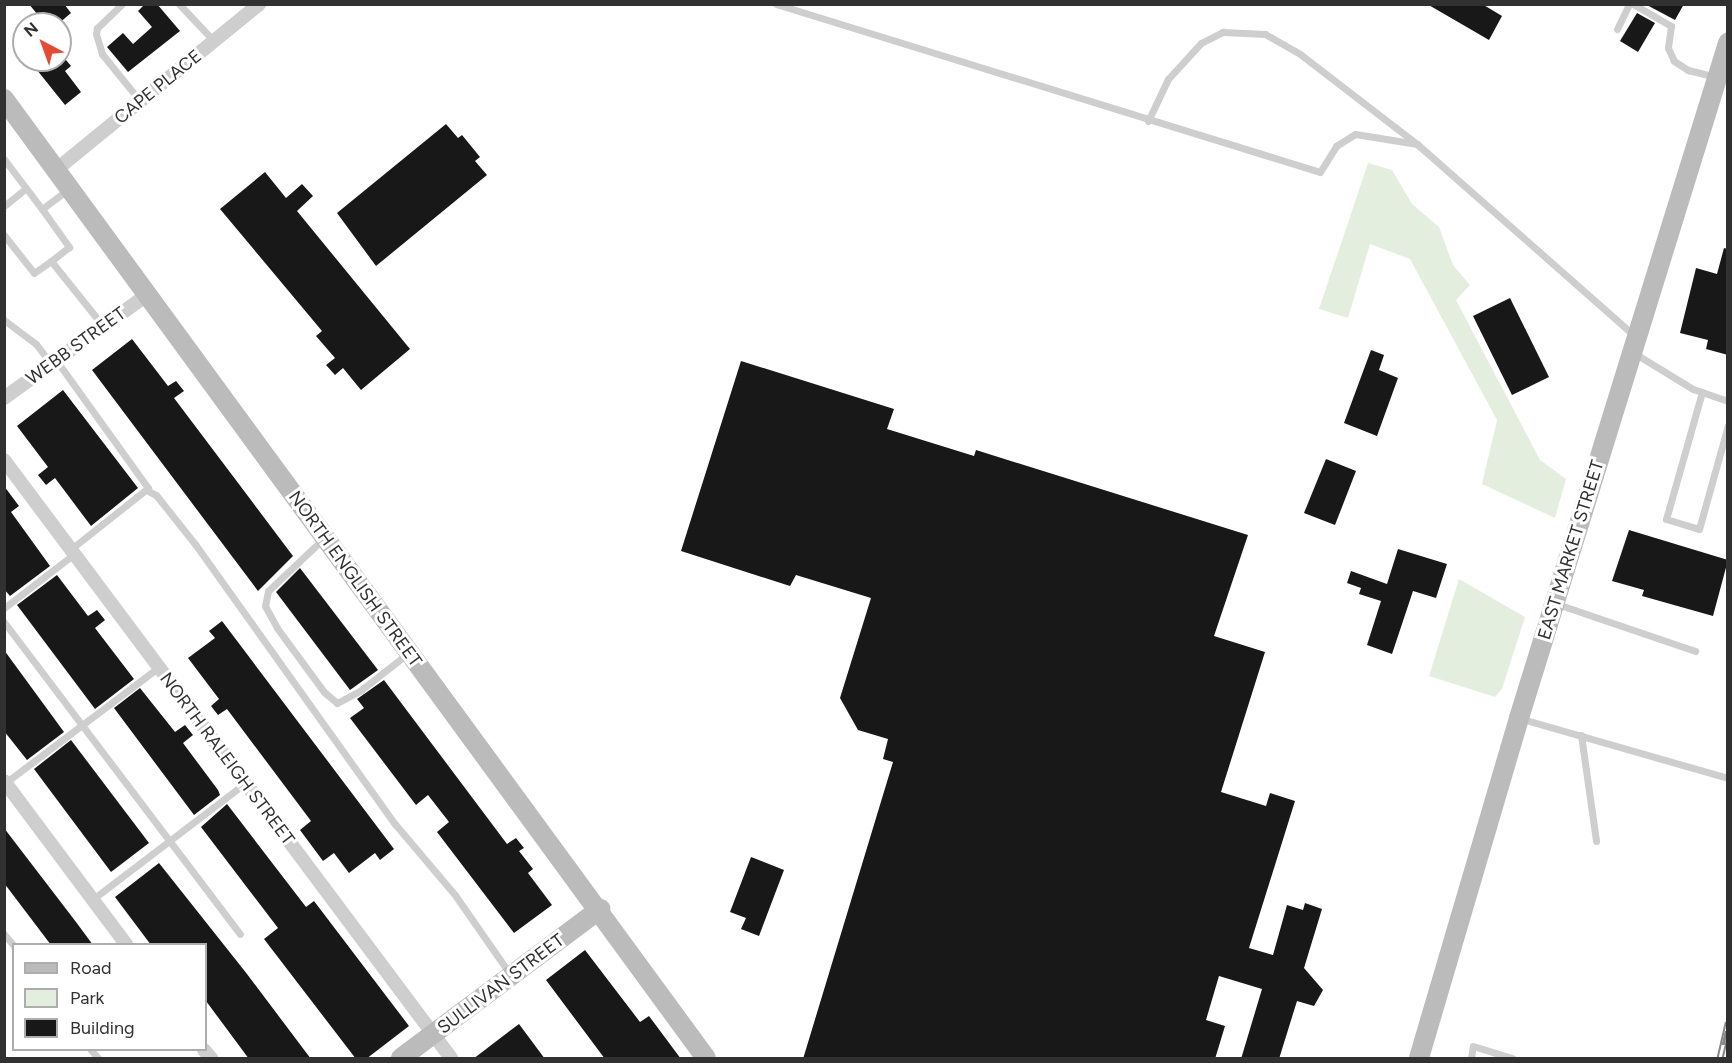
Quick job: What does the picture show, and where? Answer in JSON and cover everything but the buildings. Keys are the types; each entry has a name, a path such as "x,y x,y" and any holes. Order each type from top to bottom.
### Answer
{"street":[{"name":"CAPE PLACE","path":"57,168 259,4"},
{"name":"EAST MARKET STREET","path":"1419,1059 1519,718 1635,344 1722,79 1728,43"},
{"name":"NORTH ENGLISH STREET","path":"4,99 57,168 408,653 600,909 706,1059"},
{"name":"WEBB STREET","path":"4,398 147,295"},
{"name":"NORTH RALEIGH STREET","path":"4,460 451,1059"},
{"path":"5,782 125,943"},
{"name":"SULLIVAN STREET","path":"401,1059 600,909"}],"lane":[{"path":"122,4 98,28 96,34 102,54 141,101"},
{"path":"179,4 214,41"},
{"path":"776,4 1148,121 1320,172 1336,146 1355,134 1417,144"},
{"path":"1617,29 1631,4 1671,26 1668,48 1674,61 1688,70 1722,79"},
{"path":"1148,121 1155,100 1180,61 1201,43 1222,32 1245,30 1264,34 1300,54 1417,144 1635,344 1702,392 1728,401"},
{"path":"4,159 69,247 34,273 4,235"},
{"path":"4,206 26,188"},
{"path":"42,209 71,188"},
{"path":"51,261 103,326"},
{"path":"4,320 36,344 53,362 148,491 156,495 195,544 395,824 455,895 512,976"},
{"path":"1702,392 1666,519 1699,529 1728,425"},
{"path":"4,608 148,491"},
{"path":"324,538 281,577 266,598 269,616 290,646 331,701 337,703 361,690 408,653"},
{"path":"1555,603 1695,651"},
{"path":"4,622 240,934"},
{"path":"5,782 159,667"},
{"path":"1519,718 1728,778"},
{"path":"1581,735 1596,841"},
{"path":"93,899 245,783"},
{"path":"1471,1059 1473,1046 1512,1059"}],"green space":[{"path":"1368,163 1392,170 1412,204 1439,227 1453,265 1470,285 1456,300 1540,460 1566,479 1555,518 1482,484 1497,420 1410,259 1370,244 1348,318 1319,309"},
{"path":"1459,579 1525,617 1502,689 1495,697 1429,676"}],"railway":[{"path":"1720,1058 1728,1022"}]}
